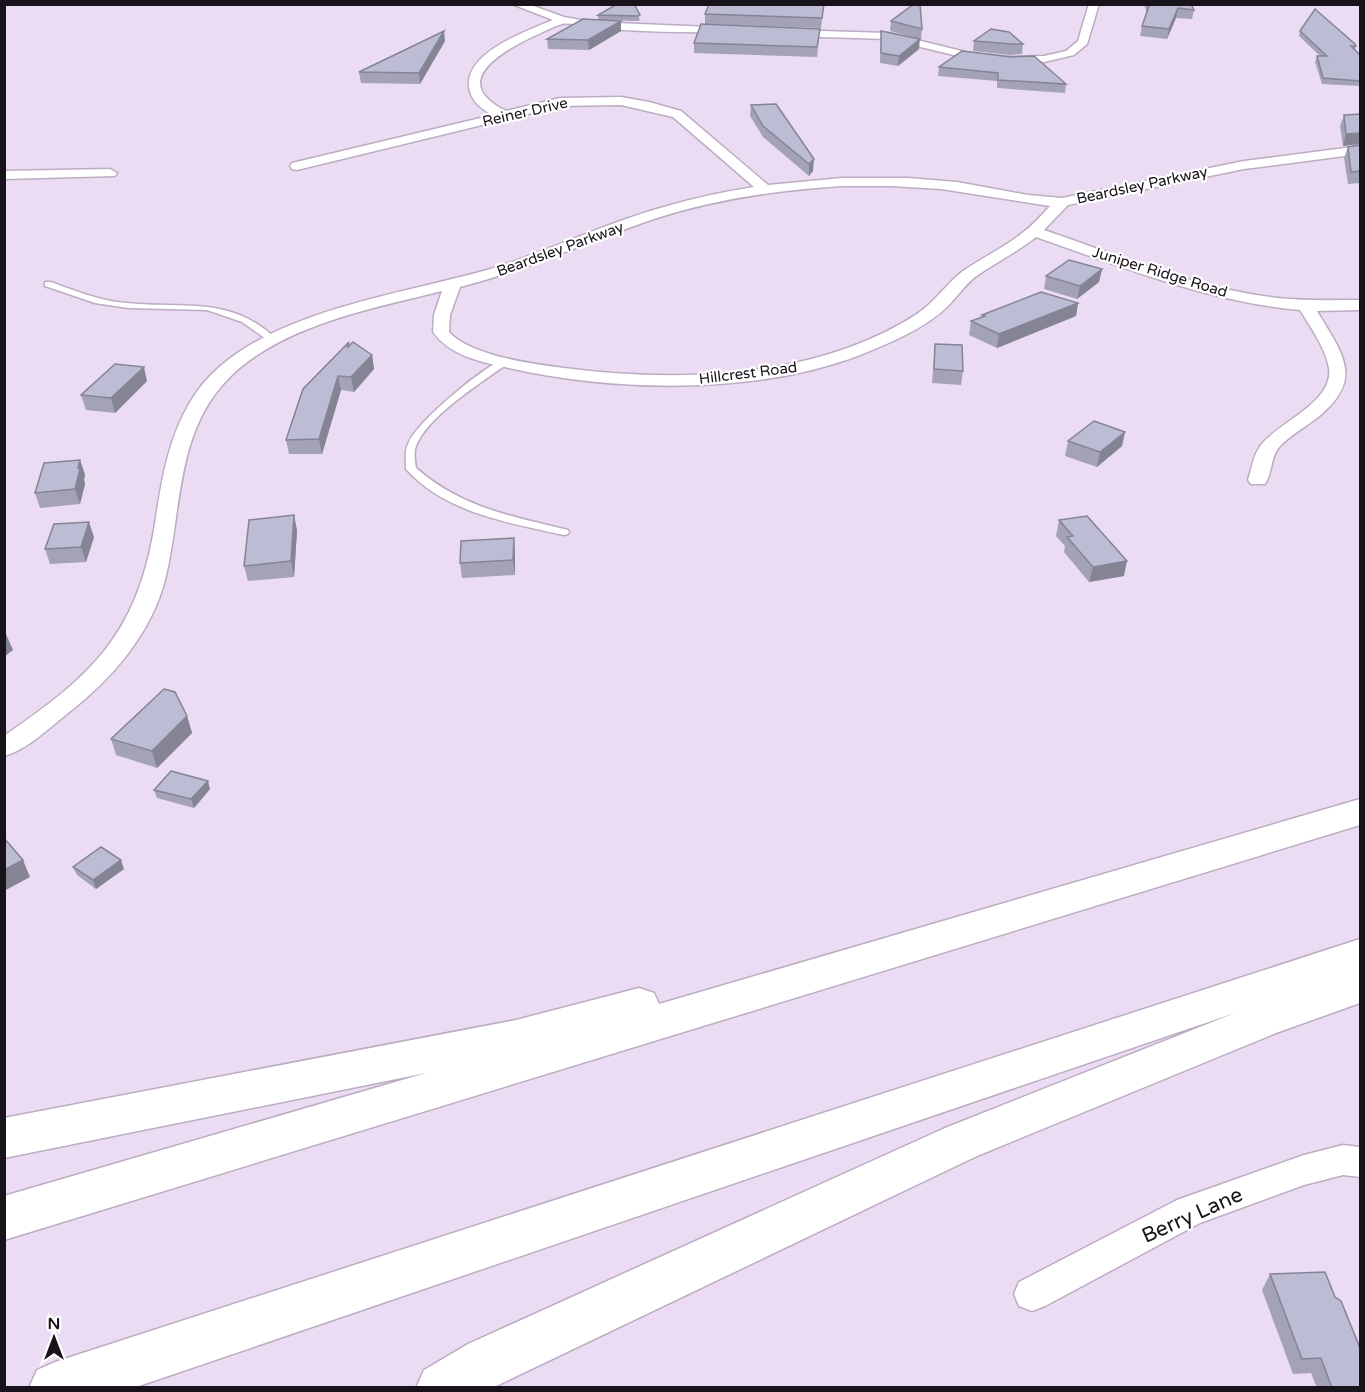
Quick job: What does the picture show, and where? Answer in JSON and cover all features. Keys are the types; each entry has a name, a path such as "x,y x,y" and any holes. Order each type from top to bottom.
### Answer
{"highway":[{"path":"4,1218 1360,812"},
{"path":"4,1138 516,1037 1193,862"},
{"path":"55,1388 1360,955"},
{"path":"442,1388 486,1362 962,1142 1261,1021 1360,987"}],"street":[{"path":"517,4 562,20 592,25 746,31"},
{"path":"782,32 888,36 970,56 1010,60 1044,59 1070,53 1083,42 1094,4"},
{"path":"505,116 483,103 474,90 475,75 483,62 509,45 562,20"},
{"name":"Reiner Drive","path":"297,166 560,102 621,101 660,108 684,120 766,190"},
{"name":"Beardsley Parkway","path":"4,748 50,716 98,677 122,648 144,608 160,557 173,472 188,421 199,399 219,377 272,339 331,314 504,270 671,209 766,190 842,182 908,182 965,187 1063,202 1235,165 1360,150"},
{"path":"4,175 110,173"},
{"name":"Hillcrest Road","path":"453,284 439,326 442,334 459,347 504,362 560,374 641,381 678,381 764,374 812,365 885,337 922,317 942,302 959,282 1034,231 1063,202"},
{"name":"Juniper Ridge Road","path":"1034,231 1211,290 1306,305 1360,305"},
{"path":"1258,480 1266,451 1326,401 1338,385 1339,373 1335,359 1306,305"},
{"name":"Berry Lane","path":"1032,1294 1189,1211 1304,1170 1343,1161 1360,1162"}],"lane":[{"path":"48,284 72,295 106,303 128,306 208,308 245,320 272,339"},
{"path":"504,362 448,402 423,430 410,449 411,469 423,482 458,504 515,521 564,532"}],"building":[{"path":"617,4 634,4 640,15 598,15"},
{"path":"709,4 824,4 822,18 705,14"},
{"path":"914,4 920,4 922,29 891,21"},
{"path":"1149,4 1191,4 1194,10 1178,8 1169,29 1142,26"},
{"path":"1315,9 1355,44 1356,46 1351,46 1360,55 1360,81 1323,78 1317,56 1327,56 1300,31"},
{"path":"583,19 621,21 588,40 547,39"},
{"path":"701,24 820,29 817,47 694,43"},
{"path":"991,29 1009,32 1023,44 974,41"},
{"path":"444,31 419,73 359,72"},
{"path":"881,31 920,39 899,56 881,53"},
{"path":"962,51 1011,57 1034,56 1066,84 998,80 998,73 939,67"},
{"path":"776,104 814,159 809,164 763,126 751,105"},
{"path":"1360,114 1360,133 1346,134 1344,115"},
{"path":"1360,145 1360,171 1351,172 1348,147"},
{"path":"1069,260 1102,269 1080,286 1046,276"},
{"path":"1041,292 1078,303 999,334 971,321 985,316 982,315"},
{"path":"349,342 347,348 353,342 372,355 351,377 338,376 319,439 286,440 303,389"},
{"path":"935,344 962,345 963,371 934,369"},
{"path":"115,364 144,367 111,398 81,395"},
{"path":"1094,421 1125,432 1100,452 1068,441"},
{"path":"80,460 75,489 35,493 44,463"},
{"path":"294,515 291,561 244,566 249,520"},
{"path":"1087,516 1127,561 1093,567 1067,537 1073,536 1059,520"},
{"path":"89,522 81,547 45,549 54,524"},
{"path":"514,538 513,560 460,563 461,541"},
{"path":"164,689 175,692 187,716 152,751 111,739"},
{"path":"171,771 208,781 191,799 154,790"},
{"path":"4,838 23,860 4,870"},
{"path":"101,847 121,860 93,880 73,867"},
{"path":"1325,1272 1335,1297 1341,1301 1360,1348 1360,1388 1332,1388 1321,1358 1302,1359 1270,1274"}]}
